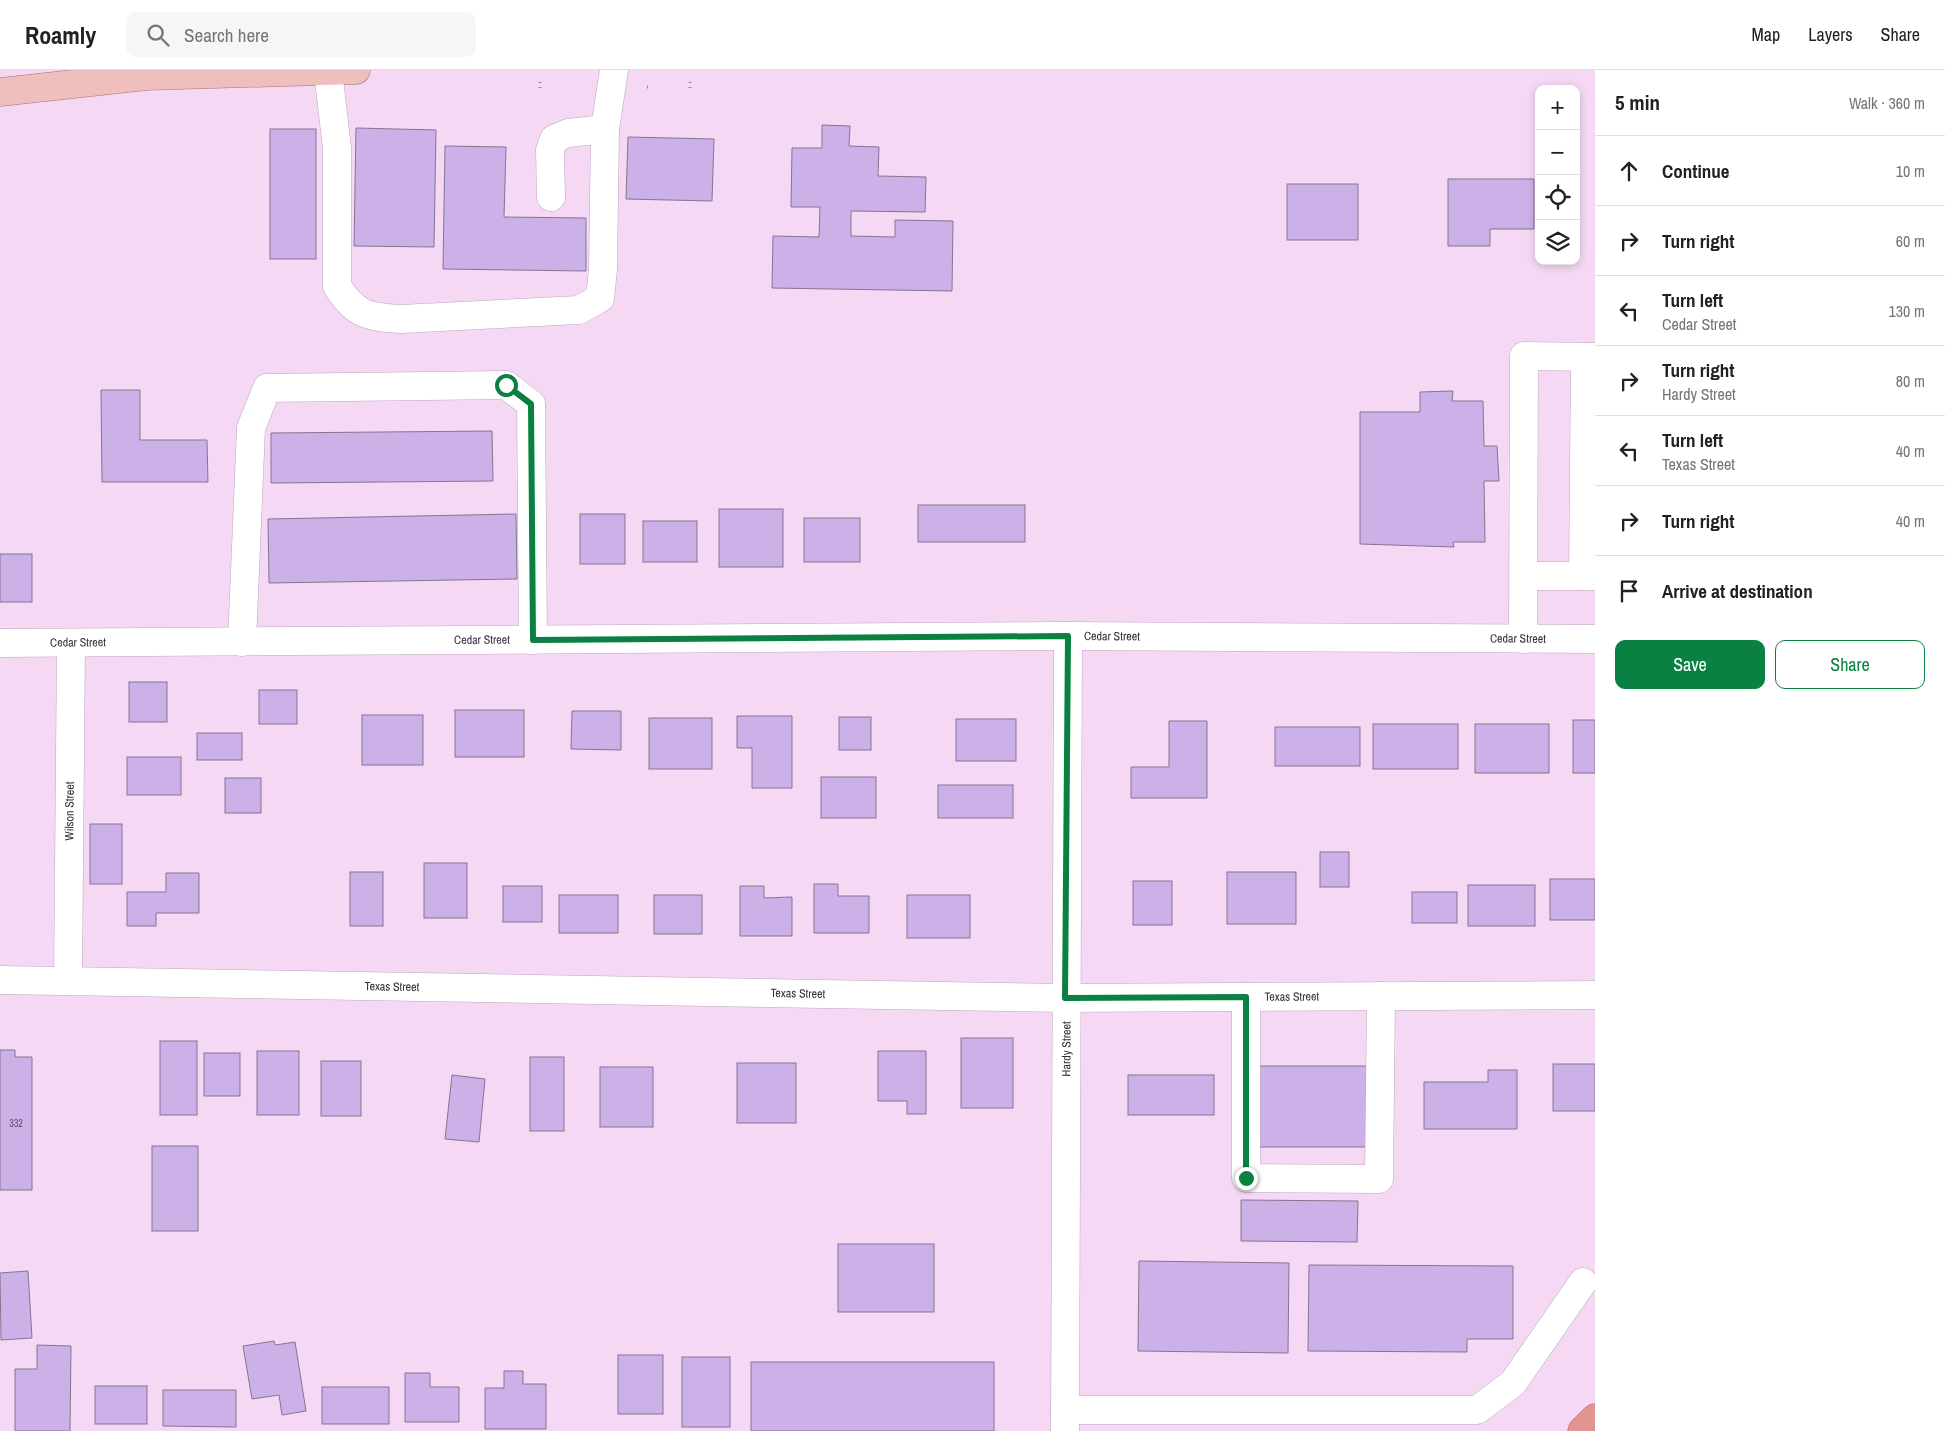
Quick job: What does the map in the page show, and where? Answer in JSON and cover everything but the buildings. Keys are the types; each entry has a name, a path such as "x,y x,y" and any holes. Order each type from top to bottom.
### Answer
{"highway":[{"path":"1581,1431 1595,1418"}],"main road":[{"path":"0,92 146,76 356,70"},
{"path":"1581,1431 1595,1410"}],"street":[{"path":"328,71 337,148 337,286 348,304 373,317 401,318 579,310 600,298 603,269 605,129 614,70"},
{"path":"551,196 550,150 554,139 568,133 605,129"},
{"path":"1523,639 1524,356 1590,357 1589,576 1524,576"},
{"path":"242,642 251,428 267,388 496,385 506,385 531,404 533,640"},
{"name":"Cedar Street","path":"0,644 1068,636 1595,639"},
{"name":"Hardy Street","path":"1065,1421 1065,998 1068,636"},
{"name":"Wilson Street","path":"68,980 71,643"},
{"name":"Texas Street","path":"0,980 1065,998 1595,995"},
{"path":"1246,997 1246,1178 1379,1179 1381,996"},
{"path":"1065,1421 1477,1410 1513,1383 1583,1282"}],"path":[{"path":"540,82 540,88"},
{"path":"690,82 690,88"}],"route":[{"path":"506,385 531,404 533,640 1068,636 1065,998 1246,997 1246,1178"}]}
